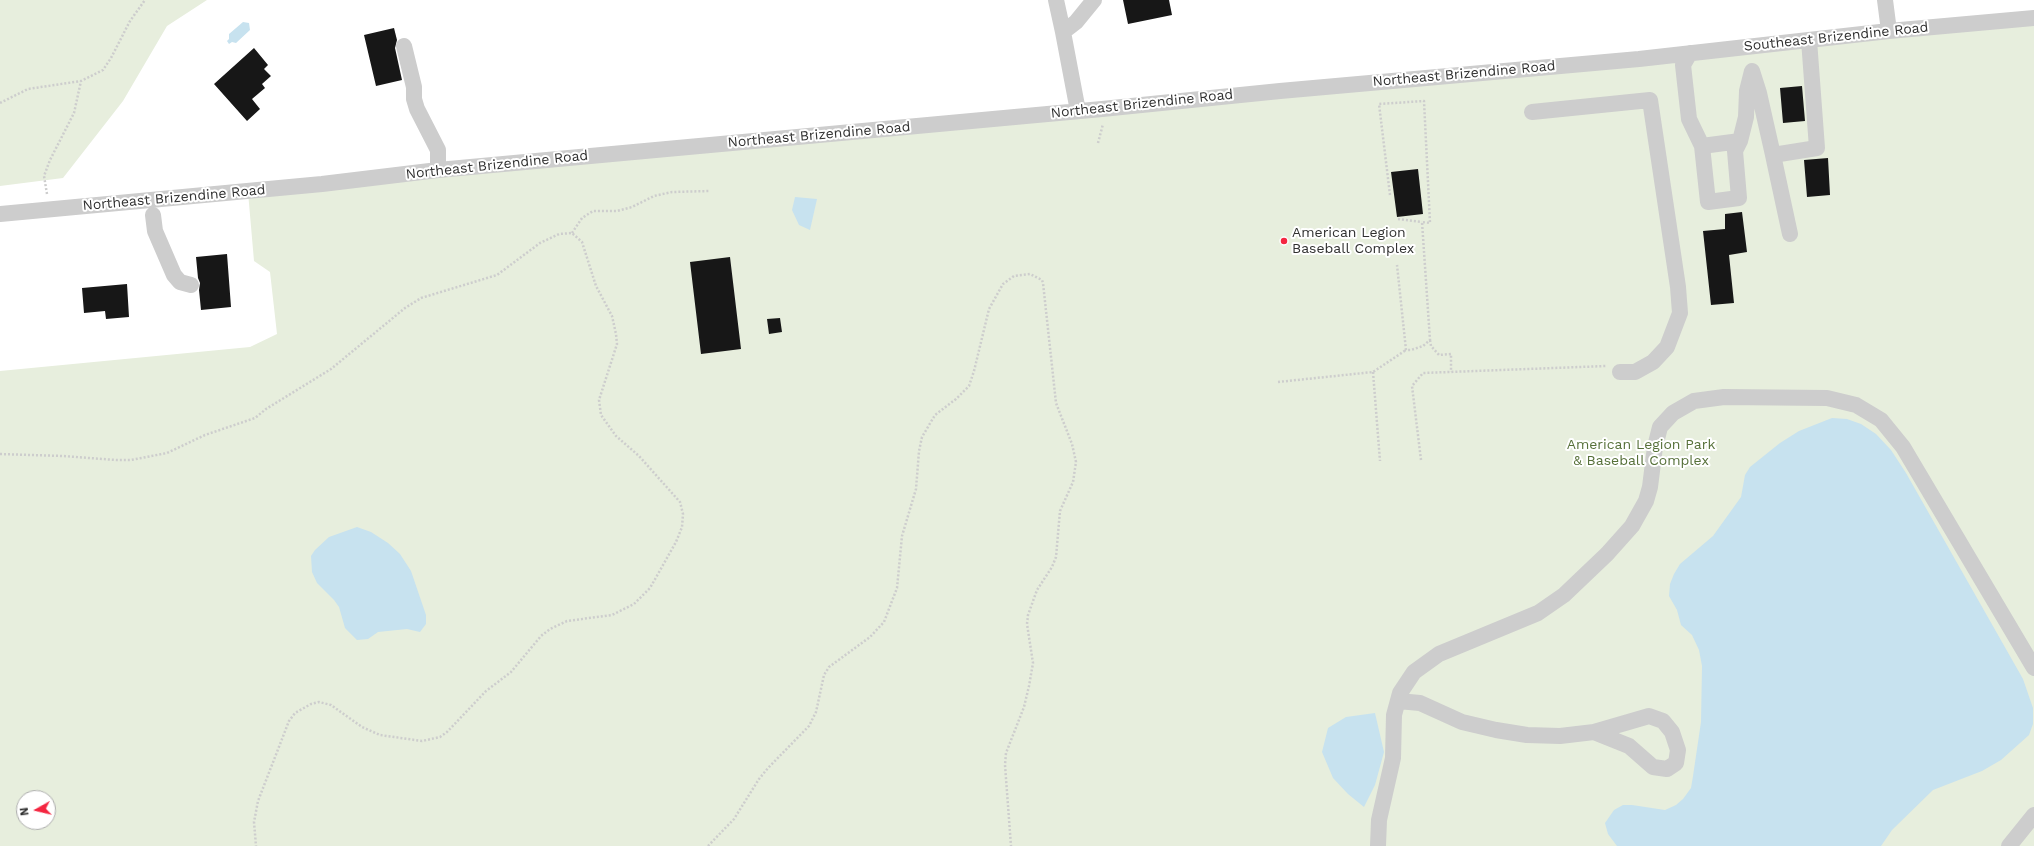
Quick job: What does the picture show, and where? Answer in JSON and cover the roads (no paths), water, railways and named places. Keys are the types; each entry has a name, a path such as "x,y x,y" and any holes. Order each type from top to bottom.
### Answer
{"street":[{"path":"1056,0 1078,111"},
{"path":"1063,32 1076,22 1094,0"},
{"path":"1885,0 1889,31"},
{"name":"Southeast Brizendine Road","path":"1639,59 1889,31 2034,18"},
{"path":"1773,155 1817,148 1809,40"},
{"path":"404,46 414,87 414,99 417,109 438,150 438,170"},
{"path":"1749,47 1752,71 1760,93 1790,234"},
{"path":"1690,53 1683,65 1689,119 1702,146 1708,202 1739,198 1735,151 1740,141 1746,117 1747,91 1752,71"},
{"name":"Northeast Brizendine Road","path":"0,214 292,187 438,170 1639,59"},
{"path":"1532,112 1650,100 1678,287 1680,313 1668,347 1654,362 1635,372 1620,372"},
{"path":"1702,146 1740,141"},
{"path":"153,215 154,231 174,276 180,282 191,285"},
{"path":"1378,846 1379,820 1393,758 1394,715 1400,693 1414,672 1439,654 1525,620 1538,613 1569,590 1620,540 1639,514 1650,487 1655,447 1660,427 1673,413 1694,401 1724,397 1827,398 1856,405 1881,420 1903,447 2034,668"},
{"path":"1398,700 1420,703 1462,722 1496,730 1528,735 1560,736 1594,732 1649,716 1663,721 1672,732 1678,750 1676,763 1667,769 1652,767 1629,746 1594,732"},
{"path":"2009,846 2034,815"}],"water":[{"path":"243,22 249,23 250,30 236,43 232,42 229,44 227,41 229,39 229,34"},
{"path":"795,197 817,199 810,230 799,225 792,210"},
{"path":"1832,418 1847,419 1861,424 1876,434 1891,450 1906,473 2023,679 2033,708 2033,724 2029,735 2001,760 1982,771 1933,790 1892,830 1881,846 1617,846 1608,834 1605,823 1614,810 1623,805 1632,805 1665,810 1676,805 1683,799 1691,788 1701,722 1702,666 1699,650 1692,635 1681,625 1677,610 1669,596 1670,584 1674,574 1680,564 1713,536 1741,497 1745,475 1750,467 1780,443 1799,431"},
{"path":"357,527 371,532 388,543 400,554 411,571 426,615 426,624 420,632 407,629 378,632 368,639 357,640 345,628 339,607 317,583 312,572 311,556 315,550 329,537"},
{"path":"1375,713 1384,752 1375,785 1364,807 1348,794 1333,778 1322,752 1328,728 1346,717"}],"place":[{"name":"American Legion Baseball Complex","path":"1284,241"}],"park label":[{"name":"American Legion Park & Baseball Complex","path":"1641,454"}]}
